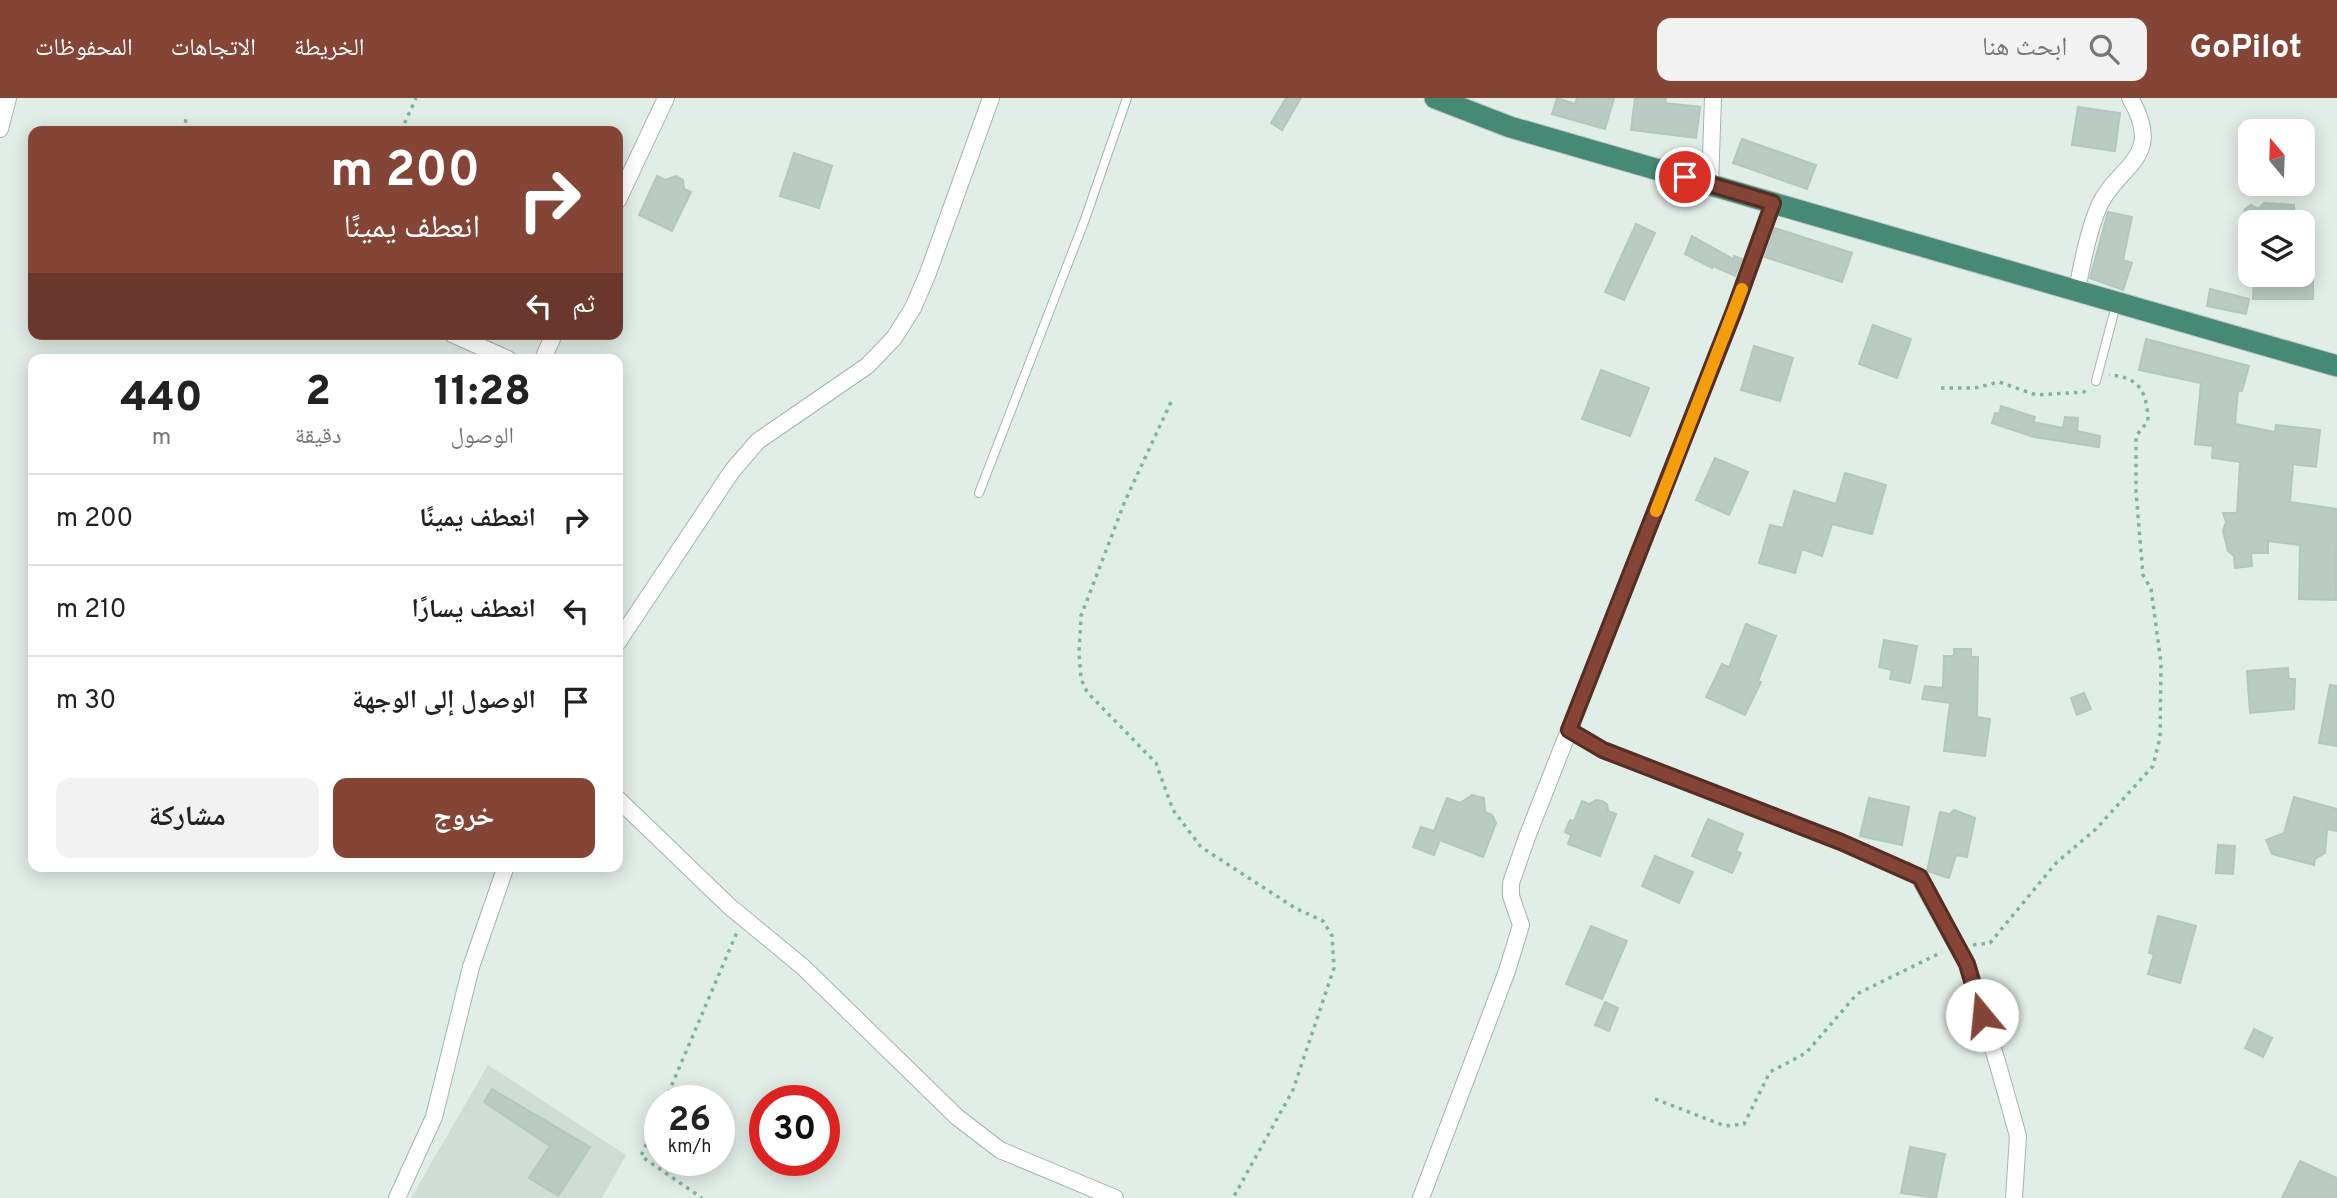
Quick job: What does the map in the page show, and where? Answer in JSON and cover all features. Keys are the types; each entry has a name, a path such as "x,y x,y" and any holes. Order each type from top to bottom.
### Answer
{"highway":[{"path":"1435,98 1510,127 2337,366"}],"street":[{"path":"0,129 8,98"},
{"path":"623,189 666,98"},
{"path":"623,634 732,471 758,440 867,366 894,338 913,308 938,248 991,98"},
{"path":"1710,185 1713,98"},
{"path":"2077,290 2099,207 2107,192 2135,163 2140,152 2140,120 2130,98"},
{"path":"1421,1198 1507,971 1521,925 1511,896 1511,883 1734,311 1773,203"},
{"path":"465,340 497,354"},
{"path":"1569,730 1603,750 1920,877 1967,964 2018,1136 2014,1198"},
{"path":"623,804 743,918 803,967 957,1117 1000,1150 1115,1198"},
{"path":"397,1198 434,1117 471,967 504,872"}],"lane":[{"path":"979,493 1084,222 1127,98"},
{"path":"2096,382 2117,302"}],"path":[{"path":"403,126 416,98"},
{"path":"184,126 187,116"},
{"path":"1655,1099 1725,1126 1744,1124 1770,1072 1807,1053 1857,994 1932,955 1958,947 1990,943 2056,863 2096,828 2153,766 2157,747 2161,663 2151,589 2143,576 2136,492 2136,436 2148,421 2147,402 2142,390 2127,376 2109,374 2084,392 2036,395 1999,382 1975,387 1941,388"},
{"path":"1171,402 1125,501 1081,616 1081,679 1087,692 1156,763 1173,810 1201,846 1272,894 1323,921 1332,936 1334,968 1293,1090 1233,1198"},
{"path":"672,1085 743,918"},
{"path":"670,1176 702,1198"}],"shaded area":[{"path":"488,1065 626,1155 602,1198 411,1198"}],"building":[{"path":"1286,98 1301,98 1282,130 1271,123"},
{"path":"1557,98 1575,104 1577,98 1614,98 1605,129 1552,114"},
{"path":"1635,98 1666,98 1665,103 1700,107 1696,138 1631,130"},
{"path":"2078,107 2120,113 2115,151 2072,145"},
{"path":"1742,139 1816,165 1807,189 1733,163"},
{"path":"794,153 832,166 819,208 780,196"},
{"path":"657,176 665,180 676,176 683,180 684,189 691,192 672,231 639,215"},
{"path":"2264,203 2294,205 2294,210 2245,210 2251,205 2258,209"},
{"path":"2108,212 2132,217 2123,260 2132,263 2123,290 2090,278"},
{"path":"1636,224 1655,233 1624,300 1605,292"},
{"path":"1775,228 1852,253 1842,282 1765,257"},
{"path":"1692,236 1733,259 1734,256 1742,259 1735,276 1685,254"},
{"path":"2254,287 2313,287 2313,299 2253,299"},
{"path":"2210,289 2249,299 2246,314 2207,306"},
{"path":"1873,325 1911,339 1897,378 1859,364"},
{"path":"2146,339 2249,366 2242,391 2238,390 2235,424 2275,432 2276,425 2320,430 2316,467 2293,464 2290,502 2337,509 2336,600 2299,599 2300,545 2268,541 2268,553 2251,553 2252,566 2235,568 2234,556 2228,551 2223,531 2226,522 2223,513 2237,513 2240,462 2212,458 2213,446 2195,444 2201,383 2139,370"},
{"path":"1754,346 1793,358 1780,401 1741,390"},
{"path":"1601,370 1649,388 1630,436 1582,419"},
{"path":"2001,406 2035,417 2033,422 2063,428 2065,417 2078,418 2077,431 2100,436 2099,447 2034,437 1992,423"},
{"path":"1715,458 1748,472 1729,515 1696,500"},
{"path":"1845,473 1886,485 1872,534 1832,524 1822,556 1802,549 1795,573 1759,563 1770,525 1783,528 1794,491 1836,504"},
{"path":"1746,624 1776,636 1758,681 1761,682 1745,715 1706,697 1722,664 1729,667"},
{"path":"1884,640 1917,646 1910,683 1890,679 1892,670 1879,667"},
{"path":"1954,649 1971,649 1971,657 1978,657 1977,717 1990,719 1985,756 1944,751 1950,703 1922,699 1925,686 1943,688 1944,656 1954,656"},
{"path":"2288,668 2289,679 2295,679 2294,709 2250,713 2247,671"},
{"path":"2330,685 2337,686 2337,746 2319,743"},
{"path":"2084,693 2091,709 2077,715 2071,698"},
{"path":"1472,795 1484,798 1485,812 1492,815 1496,823 1483,857 1440,840 1434,855 1413,847 1421,827 1434,831 1447,798 1460,803"},
{"path":"2294,797 2337,809 2337,831 2327,829 2325,853 2315,859 2314,865 2272,854 2266,840 2284,833"},
{"path":"1869,798 1909,807 1902,845 1860,836"},
{"path":"1596,800 1607,804 1608,811 1616,814 1600,856 1568,844 1571,835 1565,832 1570,820 1574,821 1582,801 1589,804"},
{"path":"1954,810 1975,818 1967,857 1956,855 1949,878 1927,871 1940,812 1950,814"},
{"path":"1708,819 1743,834 1736,851 1741,853 1732,873 1692,856"},
{"path":"2218,845 2235,846 2233,874 2216,873"},
{"path":"1655,856 1693,872 1679,903 1642,886"},
{"path":"2158,916 2196,926 2180,983 2148,974 2154,954 2149,953"},
{"path":"1591,926 1627,941 1602,999 1566,984"},
{"path":"1605,1002 1618,1008 1609,1031 1595,1025"},
{"path":"2254,1029 2272,1038 2263,1057 2245,1048"},
{"path":"492,1089 590,1147 558,1196 529,1178 550,1146 484,1102"},
{"path":"1910,1147 1945,1154 1936,1198 1901,1193"},
{"path":"2300,1161 2337,1178 2337,1198 2282,1198"}],"slow traffic":[{"path":"1656,511 1742,289"}],"route":[{"path":"1685,177 1773,203 1734,311 1569,730 1603,750 1841,842 1920,877 1967,964 1982,1015"}]}
